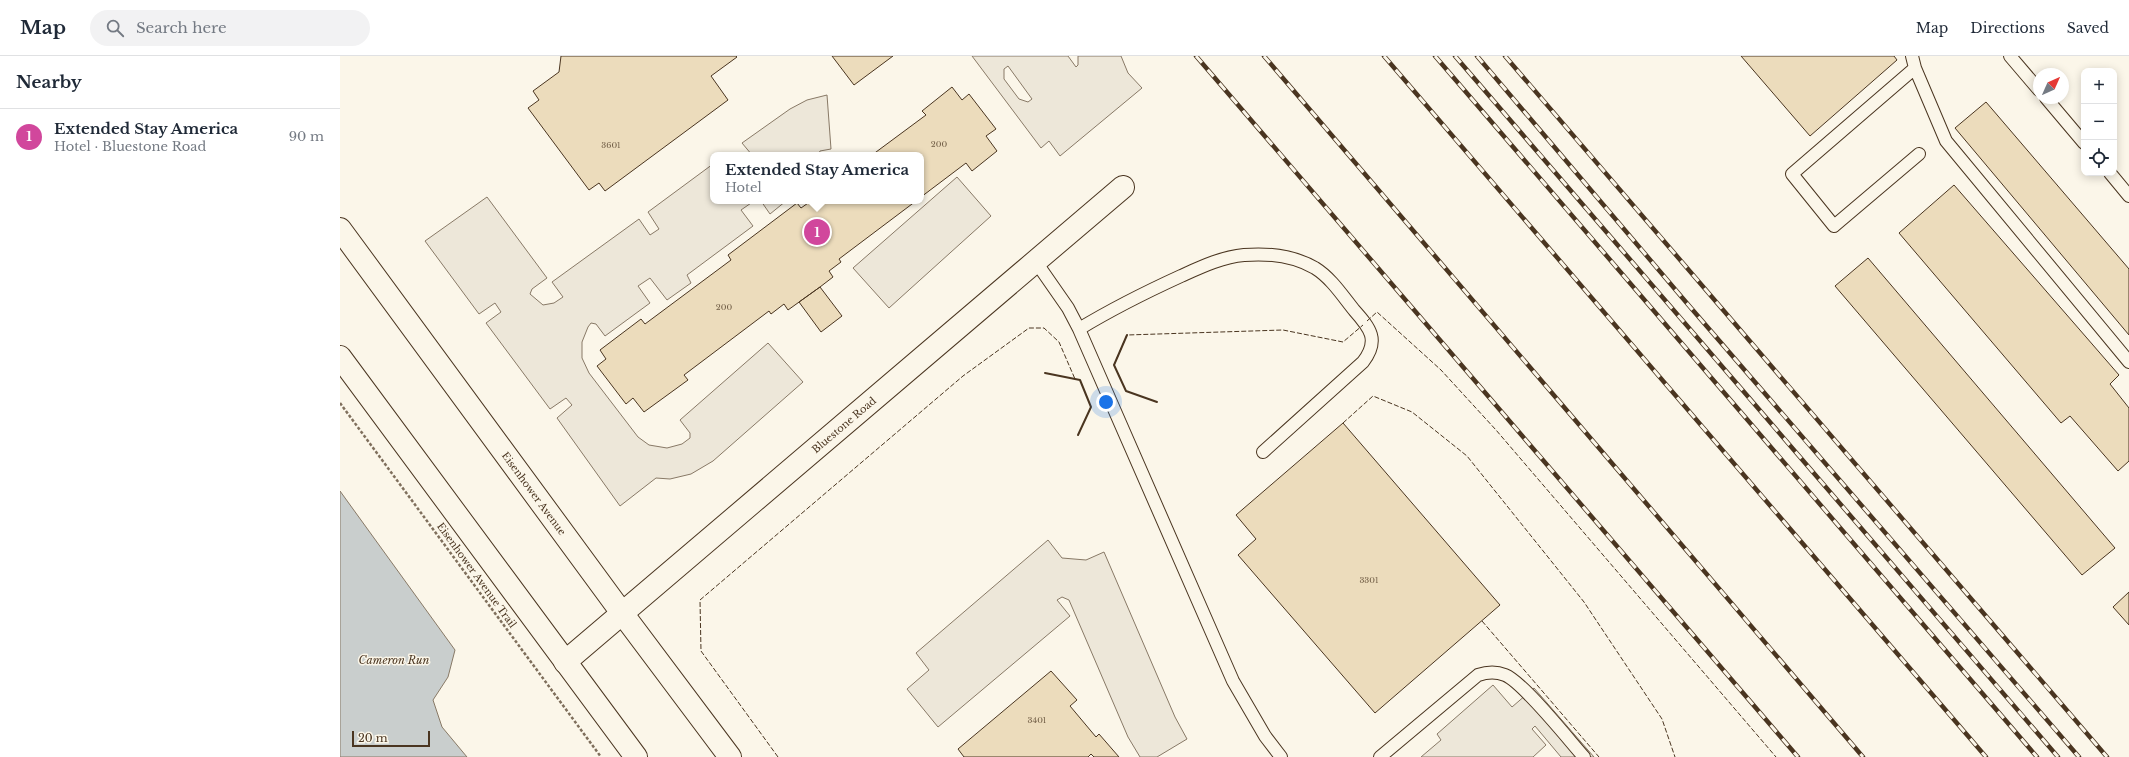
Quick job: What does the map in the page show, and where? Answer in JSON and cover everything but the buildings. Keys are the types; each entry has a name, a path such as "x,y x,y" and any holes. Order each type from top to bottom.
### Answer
{"main road":[{"name":"Bluestone Road","path":"565,662 1123,187"},
{"name":"Eisenhower Avenue","path":"340,229 622,613 730,757"},
{"path":"340,357 636,757"}],"lane":[{"path":"2010,56 2033,83"},
{"path":"1919,154 1834,226 1792,174 1914,62 1946,141 2129,362"},
{"path":"2051,104 2081,140"},
{"path":"2112,176 2129,196"},
{"path":"1079,329 1110,310 1152,290 1230,257 1257,254 1281,256 1295,259 1315,269 1331,282 1365,322 1373,339 1372,346 1368,355 1359,366 1263,452"},
{"path":"1036,262 1068,308 1079,329 1225,666 1258,725 1281,757"},
{"path":"1380,757 1478,676 1496,672 1506,675 1524,690 1584,757"}],"path":[{"name":"Eisenhower Avenue Trail","path":"340,403 601,757"}],"shaded area":[{"path":"972,56 1068,56 1076,67 1078,65 1078,56 1121,56 1128,73 1142,88 1060,156 1049,141 1041,148","holes":["1008,66 1032,99 1028,102 1019,99 1004,79 1004,69"]},
{"path":"827,95 831,149 820,152 750,152 742,143 790,109 807,100"},
{"path":"710,166 710,204 750,204 741,210 753,226 687,275 691,283 667,300 650,278 638,286 650,303 605,336 596,324 591,323 588,327 582,342 582,358 589,373 638,437 649,445 667,448 682,444 690,438 690,433 680,420 768,343 803,382 713,461 691,474 670,479 656,478 620,506 557,418 572,405 566,398 550,409 486,323 501,312 495,303 479,314 425,241 487,197 547,278 532,289 530,294 543,305 554,303 563,297 552,282 639,219 650,235 659,229 648,212"},
{"path":"957,177 991,216 889,308 853,268"},
{"path":"763,204 782,204 770,214"},
{"path":"1048,540 1062,558 1086,560 1104,552 1175,717 1187,739 1157,757 1140,757 1128,737 1069,600 1062,597 1057,600 1070,616 938,727 907,689 929,670 916,653"},
{"path":"1493,685 1512,707 1534,688 1594,757 1561,757 1535,726 1532,729 1546,745 1533,757 1421,757 1441,740 1437,734"}],"water":[{"name":"Cameron Run","path":"340,491 455,650 448,677 433,700 442,727 467,757 340,757"}],"railway":[{"path":"1196,56 1798,757"},
{"path":"1264,56 1863,757"},
{"path":"1384,56 1986,757"},
{"path":"1435,56 2037,757"},
{"path":"1455,56 2058,757"},
{"path":"1477,56 1691,308 2079,757"},
{"path":"1505,56 2107,757"}],"fence":[{"path":"1367,321 1377,312 1441,370 1496,430 1776,757"},
{"path":"1114,365 1127,335 1283,330 1343,342 1363,325"},
{"path":"778,757 701,651 700,600 963,376 1029,328 1044,328 1059,342 1075,379"},
{"path":"1343,423 1373,396 1412,412 1467,456 1584,602 1662,719 1675,757"},
{"path":"1482,621 1599,757"}],"wall":[{"path":"1127,335 1114,365 1126,391 1157,402"},
{"path":"1045,373 1080,380 1091,407 1078,435"}],"place":[{"name":"Extended Stay America","path":"817,232"}]}
